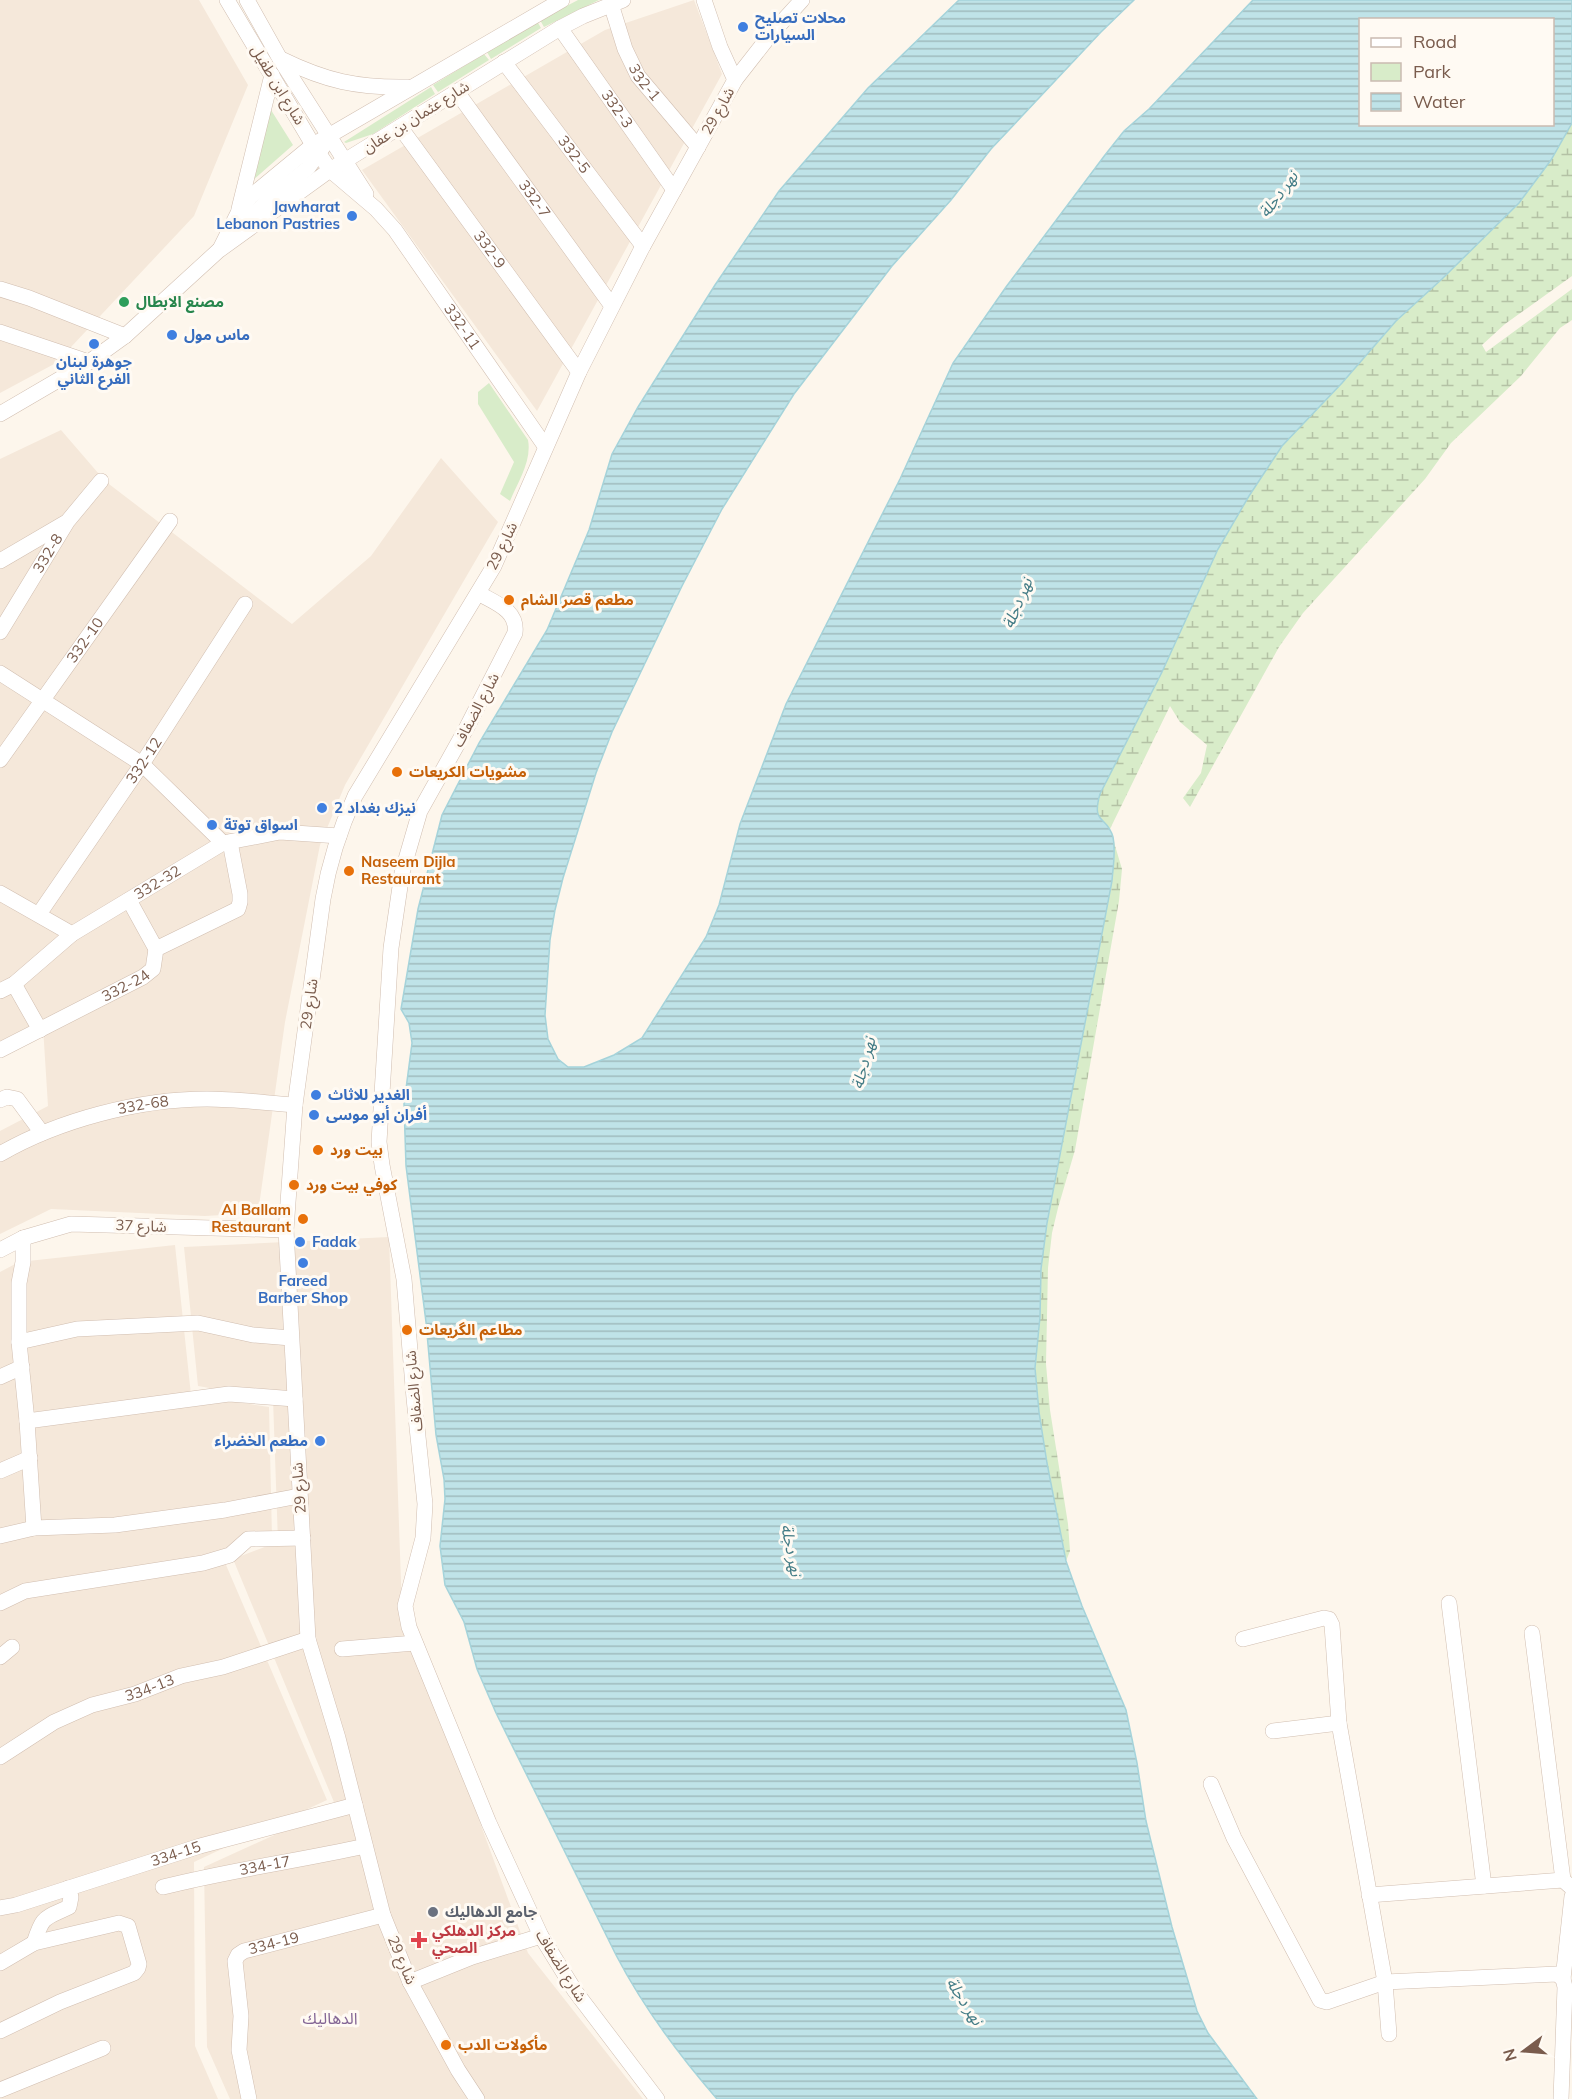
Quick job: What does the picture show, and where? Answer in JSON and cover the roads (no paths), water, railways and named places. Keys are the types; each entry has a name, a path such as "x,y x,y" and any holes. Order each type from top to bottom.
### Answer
{"street":[{"name":"شارع ابن طفيل","path":"227,0 330,170"},
{"name":"شارع ابن طفيل","path":"247,0 280,59 344,161"},
{"name":"شارع عثمان بن عفان","path":"218,251 239,211 259,188 316,150 328,136 561,0"},
{"path":"704,0 720,47 735,80"},
{"name":"شارع 29","path":"477,2099 458,2070 410,1982 382,1915 338,1738 308,1639 286,1230 295,1105 323,899 328,872 339,836 355,796 503,549 545,446 579,372 643,246 735,80 771,34 802,0"},
{"name":"شارع عثمان بن عفان","path":"0,414 89,362 125,336 218,251 330,170 560,28 617,2"},
{"name":"332-1","path":"617,2 625,49 638,76 698,147"},
{"name":"332-3","path":"560,28 674,190"},
{"path":"280,59 311,73 343,83 377,87 411,87"},
{"name":"332-5","path":"504,62 643,246"},
{"path":"239,211 272,75"},
{"name":"332-7","path":"457,92 612,306"},
{"name":"332-9","path":"400,127 579,372"},
{"path":"218,251 268,200 308,168 316,150"},
{"name":"332-11","path":"344,161 376,209 410,250 545,446"},
{"name":"332-11","path":"330,170 376,209"},
{"path":"0,289 125,336"},
{"path":"0,332 89,362"},
{"name":"332-8","path":"0,632 67,522 101,482"},
{"name":"332-10","path":"0,760 170,521"},
{"path":"0,561 67,522"},
{"name":"شارع الضفاف","path":"478,593 513,616 516,624 515,633 468,727 420,811 402,873 391,948 379,1142 404,1279 425,1504 423,1538 405,1606 415,1643 499,1845 541,1936 575,1991 657,2099"},
{"name":"332-12","path":"39,914 142,764 244,604"},
{"path":"0,673 142,764 227,842"},
{"name":"332-32","path":"7,988 72,934 227,842 279,832 339,836"},
{"name":"332-24","path":"0,1050 148,973 153,969 156,949 238,909 240,894 227,842"},
{"path":"0,893 72,934"},
{"path":"129,900 156,949"},
{"path":"7,988 40,1030"},
{"path":"0,1100 7,1097 17,1099 42,1133"},
{"name":"332-68","path":"0,1154 64,1123 145,1104 207,1099 295,1105"},
{"name":"شارع 37","path":"0,1250 23,1238 71,1224 286,1230"},
{"path":"23,1238 18,1303 19,1342 34,1528"},
{"path":"19,1342 77,1329 198,1323 253,1335 291,1338"},
{"path":"0,1377 22,1367"},
{"path":"27,1421 229,1394 295,1399"},
{"path":"0,1471 30,1458"},
{"path":"0,1536 34,1528 115,1525 225,1510 299,1496"},
{"path":"0,1603 25,1591 203,1563 230,1555 248,1539 303,1538"},
{"path":"1449,1603 1484,1886"},
{"path":"1243,1639 1324,1618 1329,1619 1332,1625 1339,1723 1385,1982 1389,2034"},
{"path":"1369,1895 1484,1886 1567,1884 1532,1633"},
{"name":"334-13","path":"0,1757 54,1722 92,1705 135,1694 181,1676 223,1667 308,1639"},
{"path":"342,1648 415,1643"},
{"path":"1273,1731 1339,1723"},
{"path":"1211,1784 1234,1838 1320,2000 1327,2002 1385,1982 1557,1974 1563,1979"},
{"name":"334-15","path":"0,1908 16,1905 200,1846 355,1805"},
{"name":"334-17","path":"163,1887 205,1876 305,1860 365,1846"},
{"path":"34,1942 40,1924 46,1916 69,1907 71,1897 68,1888"},
{"path":"1561,2099 1565,1987 1563,1979 1572,1896"},
{"name":"334-19","path":"249,2099 239,2050 241,2016 235,1961 238,1954 266,1944 382,1915"},
{"path":"0,1963 34,1942 124,1923 130,1930 138,1968 134,1973 60,2002 0,2031"},
{"path":"410,1982 472,1957 541,1936"},
{"path":"0,2090 103,2048"}],"water":[{"name":"نهر دجلة","path":"959,0 1134,0 991,149 951,200 892,266 794,394 722,509 682,586 612,732 596,773 563,878 550,940 545,1015 548,1039 558,1059 568,1067 584,1067 614,1055 642,1038 706,937 719,905 740,824 786,704 900,479 953,363 1006,287 1124,131 1149,109 1253,0 1572,0 1572,123 1551,160 1519,203 1396,321 1342,383 1282,446 1218,549 1162,672 1100,794 1098,804 1097,811 1113,837 1112,881 1047,1223 1041,1269 1040,1317 1035,1368 1039,1412 1066,1561 1082,1606 1126,1710 1146,1821 1172,1927 1197,2011 1208,2033 1257,2099 717,2099 662,2030 616,1955 496,1713 477,1669 464,1622 445,1585 440,1546 445,1499 444,1479 436,1435 426,1322 406,1166 404,1104 412,1043 409,1023 401,1009 418,909 442,815 479,743 547,630 589,530 612,454 638,407 715,285 779,191 868,88"}],"place":[{"name":"محلات تصليح السيارات","path":"743,27"},
{"name":"Jawharat Lebanon Pastries","path":"352,216"},
{"name":"مصنع الابطال","path":"124,302"},
{"name":"ماس مول","path":"172,335"},
{"name":"جوهرة لبنان الفرع الثاني","path":"94,344"},
{"name":"مطعم قصر الشام","path":"509,600"},
{"name":"مشويات الكريعات","path":"397,772"},
{"name":"نيزك بغداد 2","path":"322,808"},
{"name":"اسواق توتة","path":"212,825"},
{"name":"Naseem Dijla Restaurant","path":"349,871"},
{"name":"الغدير للاثاث","path":"316,1095"},
{"name":"أفران أبو موسى","path":"314,1115"},
{"name":"بيت ورد","path":"318,1150"},
{"name":"كوفي بيت ورد","path":"294,1185"},
{"name":"Al Ballam Restaurant","path":"303,1219"},
{"name":"Fadak","path":"300,1242"},
{"name":"Fareed Barber Shop","path":"303,1263"},
{"name":"مطاعم الگريعات","path":"407,1330"},
{"name":"مطعم الخضراء","path":"320,1441"},
{"name":"جامع الدهاليك","path":"433,1912"},
{"name":"مركز الدهلكي الصحي","path":"419,1940"},
{"name":"مأكولات الدب","path":"446,2045"}],"district":[{"name":"الدهاليك","path":"330,2018"}]}
